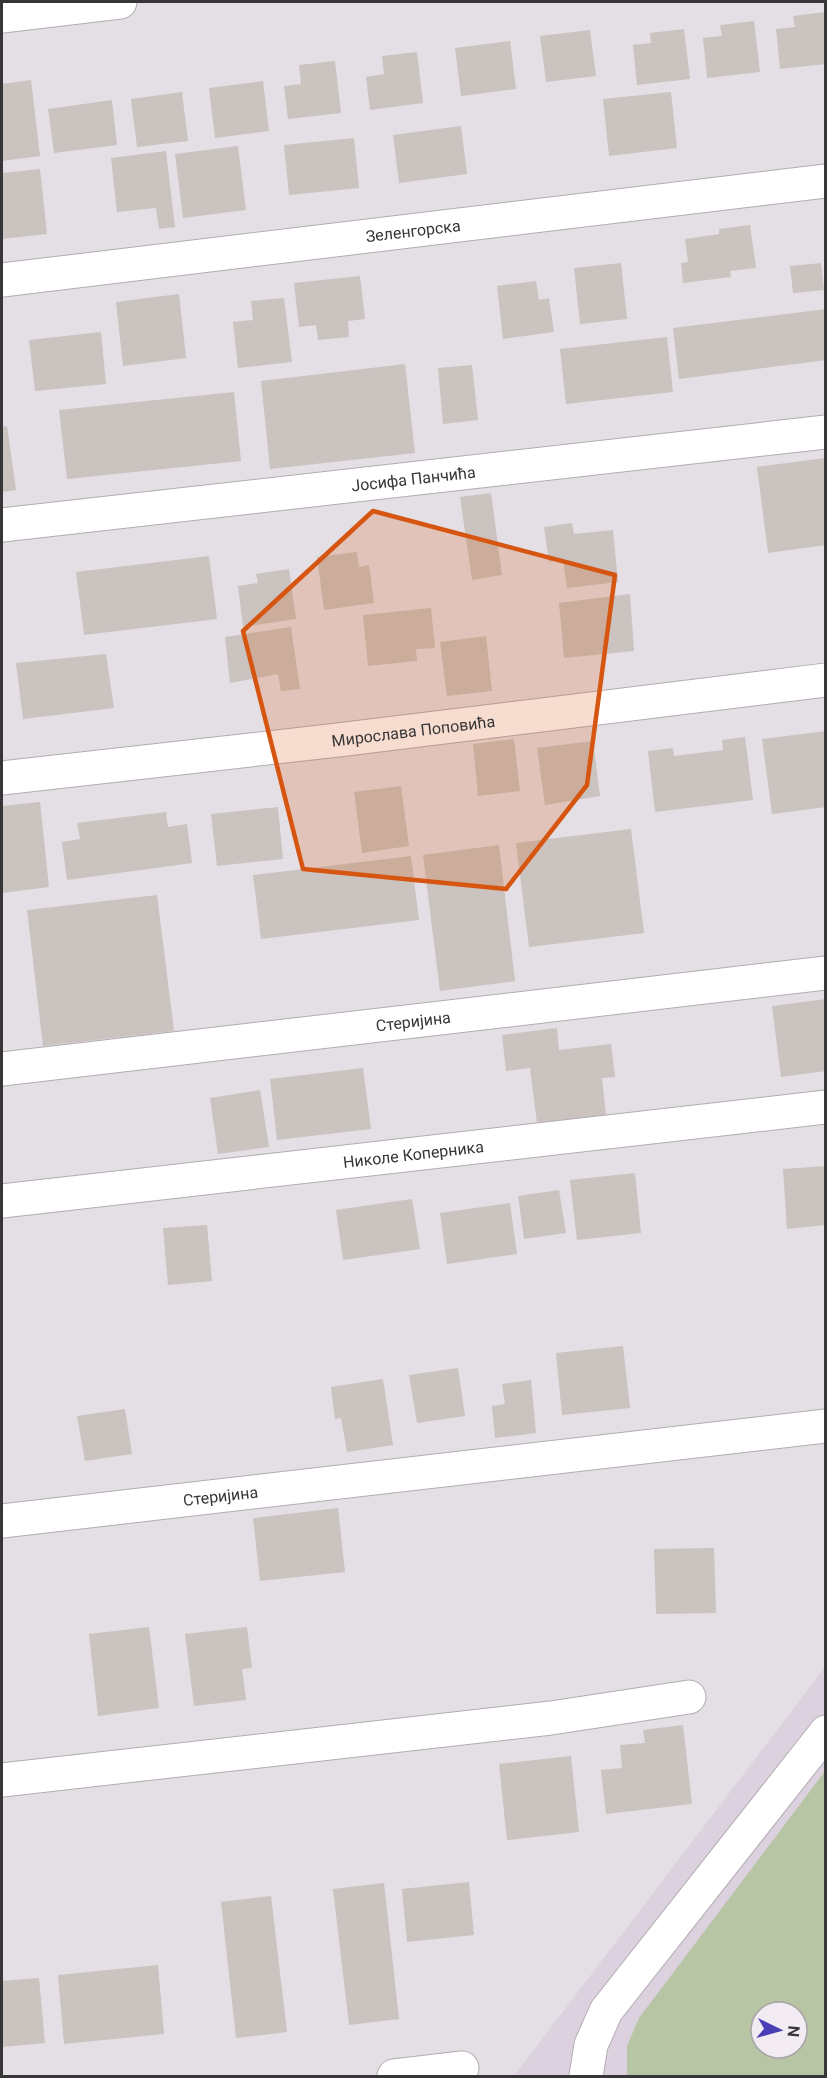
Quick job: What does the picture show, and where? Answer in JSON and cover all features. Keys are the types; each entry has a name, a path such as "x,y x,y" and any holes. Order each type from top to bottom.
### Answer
{"street":[{"path":"2,16 120,2"},
{"name":"Зеленгорска","path":"2,280 825,181"},
{"name":"Јосифа Панчића","path":"2,525 825,432"},
{"name":"Мирослава Поповића","path":"2,778 338,741 825,680"},
{"name":"Стеријина","path":"2,1069 825,973"},
{"name":"Николе Коперника","path":"2,1201 825,1107"},
{"name":"Стеријина","path":"2,1521 825,1426"},
{"path":"2,1780 551,1718 689,1697"},
{"path":"586,2076 591,2045 606,2011 825,1732"},
{"path":"394,2076 462,2068"}],"highlighted area":[{"path":"373,511 615,575 587,785 506,889 303,869 243,631"}],"shaded area":[{"path":"825,1667 825,2076 514,2076"}],"green space":[{"path":"825,1771 825,2076 627,2076 627,2046 639,2018"}],"building":[{"path":"826,12 826,64 780,69 776,29 795,27 793,16"},
{"path":"754,21 760,72 707,78 703,38 722,36 720,25"},
{"path":"684,29 690,79 637,85 633,45 651,43 650,33"},
{"path":"590,30 596,76 546,82 540,36"},
{"path":"510,41 516,89 461,96 455,48"},
{"path":"417,52 423,103 370,110 366,77 384,74 382,56"},
{"path":"335,61 341,113 288,119 284,86 301,84 299,65"},
{"path":"31,80 40,156 2,161 2,84"},
{"path":"263,81 269,131 215,138 209,88"},
{"path":"182,92 188,141 137,147 131,99"},
{"path":"671,92 677,148 609,156 603,99"},
{"path":"112,100 117,145 54,153 48,109"},
{"path":"461,126 467,174 399,183 393,135"},
{"path":"354,138 359,188 289,195 284,145"},
{"path":"238,146 246,210 183,218 175,154"},
{"path":"166,151 175,227 159,229 156,208 117,212 111,158"},
{"path":"40,169 47,234 2,239 2,173"},
{"path":"750,225 756,268 730,271 731,277 683,283 681,263 688,262 685,239 719,234 719,229"},
{"path":"621,263 627,319 580,324 574,268"},
{"path":"821,263 824,290 793,293 790,266"},
{"path":"360,276 365,319 348,321 349,337 318,340 316,325 299,327 294,283"},
{"path":"536,281 539,300 549,298 554,332 503,339 497,286"},
{"path":"179,294 186,358 123,366 116,302"},
{"path":"284,298 292,362 238,368 233,322 253,320 251,301"},
{"path":"826,309 826,360 679,379 673,328"},
{"path":"101,332 106,384 35,391 29,340"},
{"path":"667,337 673,392 566,404 560,349"},
{"path":"405,364 415,453 270,469 261,381"},
{"path":"472,365 478,420 443,424 438,368"},
{"path":"234,392 241,461 67,479 59,410"},
{"path":"7,426 16,490 2,492 2,427"},
{"path":"825,458 826,545 768,553 757,467"},
{"path":"491,493 502,575 472,580 460,497"},
{"path":"572,523 574,534 613,530 618,582 567,588 563,560 549,562 544,527"},
{"path":"357,552 359,567 369,565 374,603 324,610 317,557"},
{"path":"209,556 217,619 84,635 76,572"},
{"path":"289,569 296,619 243,627 238,586 258,583 256,574"},
{"path":"630,594 634,651 564,658 559,603"},
{"path":"431,608 435,648 416,649 417,661 368,666 363,615"},
{"path":"291,627 300,689 281,691 278,674 230,683 225,637"},
{"path":"486,636 492,691 447,696 440,642"},
{"path":"106,654 114,708 23,719 16,663"},
{"path":"826,731 826,807 772,814 762,739"},
{"path":"745,737 753,800 655,812 648,751 673,748 674,756 723,750 722,740"},
{"path":"514,739 520,791 478,796 473,744"},
{"path":"593,741 600,796 545,805 537,748"},
{"path":"401,786 409,846 362,853 354,792"},
{"path":"40,802 49,887 2,893 2,806"},
{"path":"278,807 283,859 217,866 211,814"},
{"path":"166,812 168,827 187,824 192,863 67,880 62,842 80,839 77,823"},
{"path":"631,829 644,933 529,947 516,843"},
{"path":"499,845 515,981 440,991 423,855"},
{"path":"411,856 419,920 261,939 253,875"},
{"path":"157,895 174,1031 43,1046 27,910"},
{"path":"826,999 826,1071 781,1077 772,1006"},
{"path":"557,1028 559,1050 611,1044 615,1077 602,1078 606,1115 537,1123 530,1068 506,1071 502,1035"},
{"path":"363,1068 371,1129 277,1140 270,1079"},
{"path":"260,1090 269,1147 218,1154 210,1098"},
{"path":"826,1166 826,1225 787,1229 783,1169"},
{"path":"635,1173 641,1233 577,1240 570,1180"},
{"path":"559,1190 566,1233 524,1239 518,1196"},
{"path":"412,1199 420,1249 343,1260 336,1210"},
{"path":"510,1203 517,1254 447,1264 440,1213"},
{"path":"207,1225 212,1281 168,1285 163,1228"},
{"path":"623,1346 630,1408 562,1415 556,1353"},
{"path":"458,1368 465,1416 417,1423 409,1375"},
{"path":"383,1379 393,1445 347,1452 341,1418 335,1419 331,1387"},
{"path":"531,1380 536,1433 495,1438 492,1406 505,1404 502,1384"},
{"path":"125,1409 132,1454 85,1461 77,1416"},
{"path":"338,1508 345,1572 260,1581 253,1518"},
{"path":"714,1548 716,1613 656,1614 654,1549"},
{"path":"149,1627 159,1708 98,1716 89,1634"},
{"path":"247,1627 252,1668 242,1669 246,1700 194,1706 185,1634"},
{"path":"683,1725 692,1804 606,1814 601,1770 622,1768 620,1745 645,1743 643,1730"},
{"path":"571,1756 579,1832 507,1840 499,1764"},
{"path":"469,1882 474,1935 407,1942 402,1889"},
{"path":"384,1883 399,2019 349,2025 333,1889"},
{"path":"271,1896 287,2032 236,2038 221,1902"},
{"path":"158,1965 164,2034 64,2044 58,1975"},
{"path":"39,1978 45,2043 2,2047 2,1981"}]}
